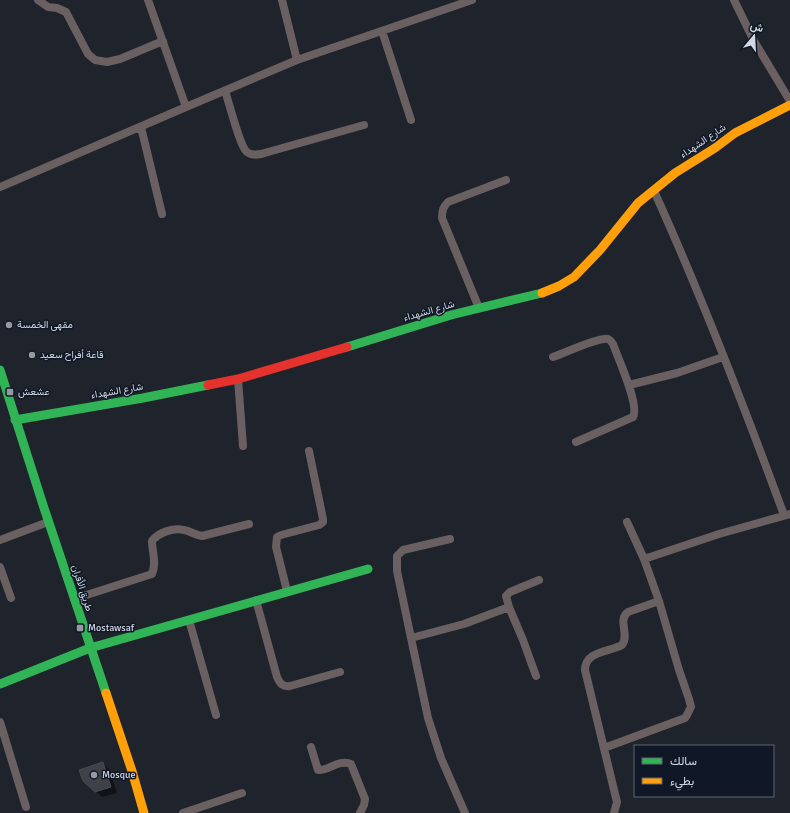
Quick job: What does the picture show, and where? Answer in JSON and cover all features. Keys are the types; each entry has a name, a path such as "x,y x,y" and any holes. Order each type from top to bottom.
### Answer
{"street":[{"path":"38,0 48,7 57,8 66,12 88,54 95,60 107,62 120,59 163,41"},
{"path":"148,0 186,107"},
{"path":"282,0 297,60"},
{"path":"0,187 297,60 472,0"},
{"path":"734,0 754,41 790,101"},
{"path":"382,31 411,120"},
{"path":"225,91 242,144 247,152 251,154 257,155 364,125"},
{"name":"شارع الشهداء","path":"16,420 143,398 238,379 444,317 539,294 564,283 574,276 600,250 638,203 675,173 715,148 735,133 790,105"},
{"path":"141,127 162,214"},
{"path":"479,308 442,218 442,210 448,202 506,180"},
{"path":"644,560 719,534 787,514 760,451 682,255 654,191"},
{"path":"553,357 593,342 608,339 613,344 629,385 635,410 633,417 576,442"},
{"path":"629,385 677,373 722,356"},
{"name":"طريق الأفران","path":"0,370 48,522 123,742 144,813"},
{"path":"238,379 243,446"},
{"path":"287,591 276,547 277,537 319,525 323,519 309,451"},
{"path":"0,540 48,522"},
{"path":"604,748 685,718 691,707 659,601 644,560 627,522"},
{"path":"74,599 152,574 154,569 152,541 159,533 181,529 194,535 202,536 249,524"},
{"path":"450,539 403,550 397,556 397,571 428,718 441,758 465,813"},
{"path":"0,567 11,598"},
{"path":"0,684 90,648 368,569"},
{"path":"536,676 506,596 510,592 539,580"},
{"path":"256,600 277,677 282,685 286,687 340,672"},
{"path":"614,813 617,802 585,670 586,662 592,656 622,645 625,638 623,622 625,614 659,601"},
{"path":"411,638 464,624 509,607"},
{"path":"189,620 216,714"},
{"path":"0,722 26,807"},
{"path":"311,747 318,770 324,770 342,762 351,764 365,799 360,813"},
{"path":"183,813 242,794"}],"building":[{"name":"Mosque","path":"103,762 111,787 95,792 83,781 79,770"}],"traffic: fast":[{"path":"347,347 451,315 542,293"},
{"path":"0,370 44,508 106,693"},
{"path":"15,420 208,385"},
{"path":"0,684 90,648 368,569"}],"traffic: slow":[{"path":"542,293 559,286 574,277 600,250 638,203 675,173 715,148 735,133 790,105"},
{"path":"106,693 132,771 144,813"}],"traffic: jam":[{"path":"208,385 238,379 347,347"}],"place":[{"name":"مقهى الخمسة","path":"9,325"},
{"name":"قاعة أفراح سعيد","path":"32,355"},
{"name":"عشعش","path":"10,392"},
{"name":"Mostawsaf","path":"80,628"},
{"name":"Mosque","path":"94,775"}]}
